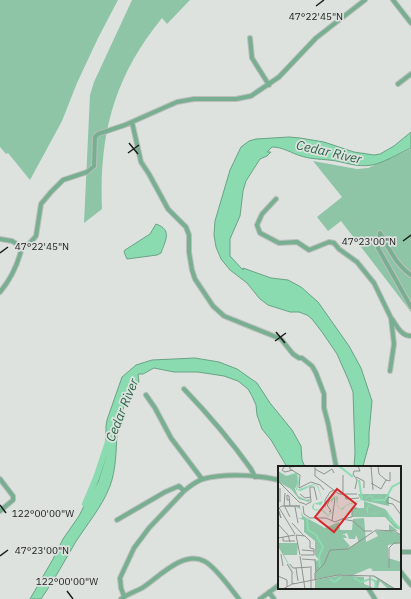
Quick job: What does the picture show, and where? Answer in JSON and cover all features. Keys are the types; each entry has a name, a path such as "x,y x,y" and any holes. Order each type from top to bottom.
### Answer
{"street":[{"path":"22,247 29,244 36,236 42,204 56,186 63,180 86,172 94,166 95,137 98,134 132,122 177,102 194,99 245,98 257,93 279,77 316,38 365,0"},
{"path":"393,0 411,23"},
{"path":"250,38 252,58 269,85"},
{"path":"398,84 411,74"},
{"path":"132,122 141,162 168,209 186,227 189,235 189,252 195,279 218,312 224,316 281,339 293,354 299,358 302,358 312,366 324,394 324,408 336,466"},
{"path":"276,199 262,214 257,225 260,233 279,243 296,242 309,250 330,242 334,243 339,249 357,262 374,283 392,318 403,334 406,336 411,336"},
{"path":"411,275 403,270 396,261 380,233 378,248 411,307"},
{"path":"0,239 12,241 22,247"},
{"path":"0,292 6,285 18,263 22,247"},
{"path":"390,371 394,344 392,318"},
{"path":"184,389 217,425 251,469 255,477"},
{"path":"146,395 155,408 171,438 202,479"},
{"path":"239,599 208,563 201,559 194,558 174,565 144,587 122,598 120,578 134,548 149,528 184,491 202,479 226,476 278,480"},
{"path":"0,479 13,496 13,500 0,511"},
{"path":"117,520 165,492 179,486 184,491"},
{"path":"401,573 411,585"},
{"path":"260,599 278,586"},
{"path":"369,589 375,599"},
{"path":"269,592 274,599"}],"shaded area":[{"path":"0,0 118,0 77,83 62,121 30,180 8,153 6,154 0,147"},
{"path":"132,0 190,0 167,24 162,18 132,62 121,85 107,131 103,156 102,209 84,223 90,95 94,82"},
{"path":"411,149 411,312 341,221 328,231 317,217 342,197 313,161 357,169 368,168"}],"water":[{"path":"411,132 411,148 381,162 366,166 308,158 283,149 272,147 267,152 271,152 267,156 260,159 246,181 243,191 240,216 230,239 230,256 243,270 243,268 271,278 288,280 301,287 318,302 349,346 361,368 372,401 369,444 363,466 354,466 353,392 337,354 312,319 307,315 299,312 290,312 268,305 260,299 247,283 230,270 221,259 216,247 214,235 215,221 230,170 241,147 249,141 256,139 289,137 300,138 324,142 354,152 374,155 380,154 394,146"},
{"path":"156,224 165,229 166,233 166,240 161,253 157,255 127,259 124,252 125,250 150,234"},
{"path":"195,358 219,362 237,369 257,383 270,403 292,430 301,446 302,460 305,466 286,466 271,440 262,429 257,415 256,405 252,396 248,389 238,381 224,376 198,372 174,372 154,368 143,374 138,374 139,382 129,395 124,405 120,421 118,421 115,434 117,434 115,467 107,494 41,599 30,599 63,539 79,516 98,482 106,456 107,420 122,377 136,365 152,360"}],"waterway":[{"name":"Cedar River","path":"85,504 96,478 109,439"}]}
